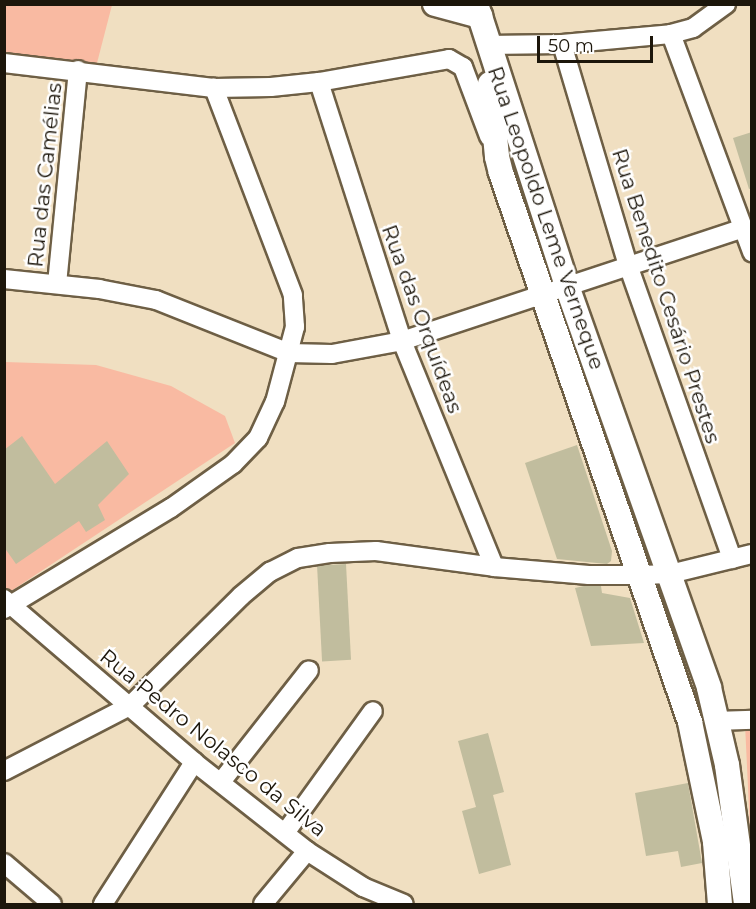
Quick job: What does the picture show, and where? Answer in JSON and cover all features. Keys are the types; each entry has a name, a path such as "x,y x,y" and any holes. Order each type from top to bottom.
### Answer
{"main road":[{"path":"435,4 478,10 487,45"},
{"name":"Rua Leopoldo Leme Verneque","path":"487,45 497,157 541,295 641,575 696,744 715,842 720,904"},
{"name":"Rua Leopoldo Leme Verneque","path":"487,45 567,286 709,688 727,765 746,904"}],"street":[{"path":"487,45 562,44 672,34 693,28 726,4"},
{"path":"672,34 752,252"},
{"name":"Rua Benedito Cesário Prestes","path":"562,44 628,265 732,559"},
{"path":"4,63 214,88 272,87 319,82 441,59 457,62 463,67 497,157"},
{"name":"Rua das Camélias","path":"57,284 78,70"},
{"name":"Rua das Orquídeas","path":"319,82 402,341 494,567"},
{"path":"7,604 171,508 233,464 258,438 275,402 295,327 293,295 214,88"},
{"path":"4,279 57,284 156,300 289,353 332,354 402,341 743,228"},
{"path":"4,771 130,706 241,596 270,572 298,558 330,553 376,551 494,567 589,575 641,575 670,574 752,554"},
{"name":"Rua Pedro Nolasco da Silva","path":"7,604 194,762 308,851 363,887 404,904"},
{"path":"221,782 309,670"},
{"path":"285,833 374,711"},
{"path":"716,721 752,720"},
{"path":"103,904 194,762"},
{"path":"263,904 308,851"},
{"path":"4,863 52,904"}],"shaded area":[{"path":"5,5 112,5 97,63 5,54"},
{"path":"5,362 96,365 171,386 225,416 235,443 5,595"},
{"path":"745,724 751,724 751,845 750,830"}],"building":[{"path":"752,132 752,188 749,189 733,138"},
{"path":"22,436 55,484 107,441 129,474 98,505 105,520 86,532 79,521 16,564 4,547 4,450"},
{"path":"577,445 612,551 611,561 607,564 557,559 525,463"},
{"path":"346,564 351,660 322,661 317,566"},
{"path":"601,586 602,593 630,598 644,643 591,646 575,588"},
{"path":"488,733 504,792 493,795 511,865 479,874 462,811 476,807 458,741"},
{"path":"688,783 702,863 681,867 678,851 646,856 635,793"}]}
